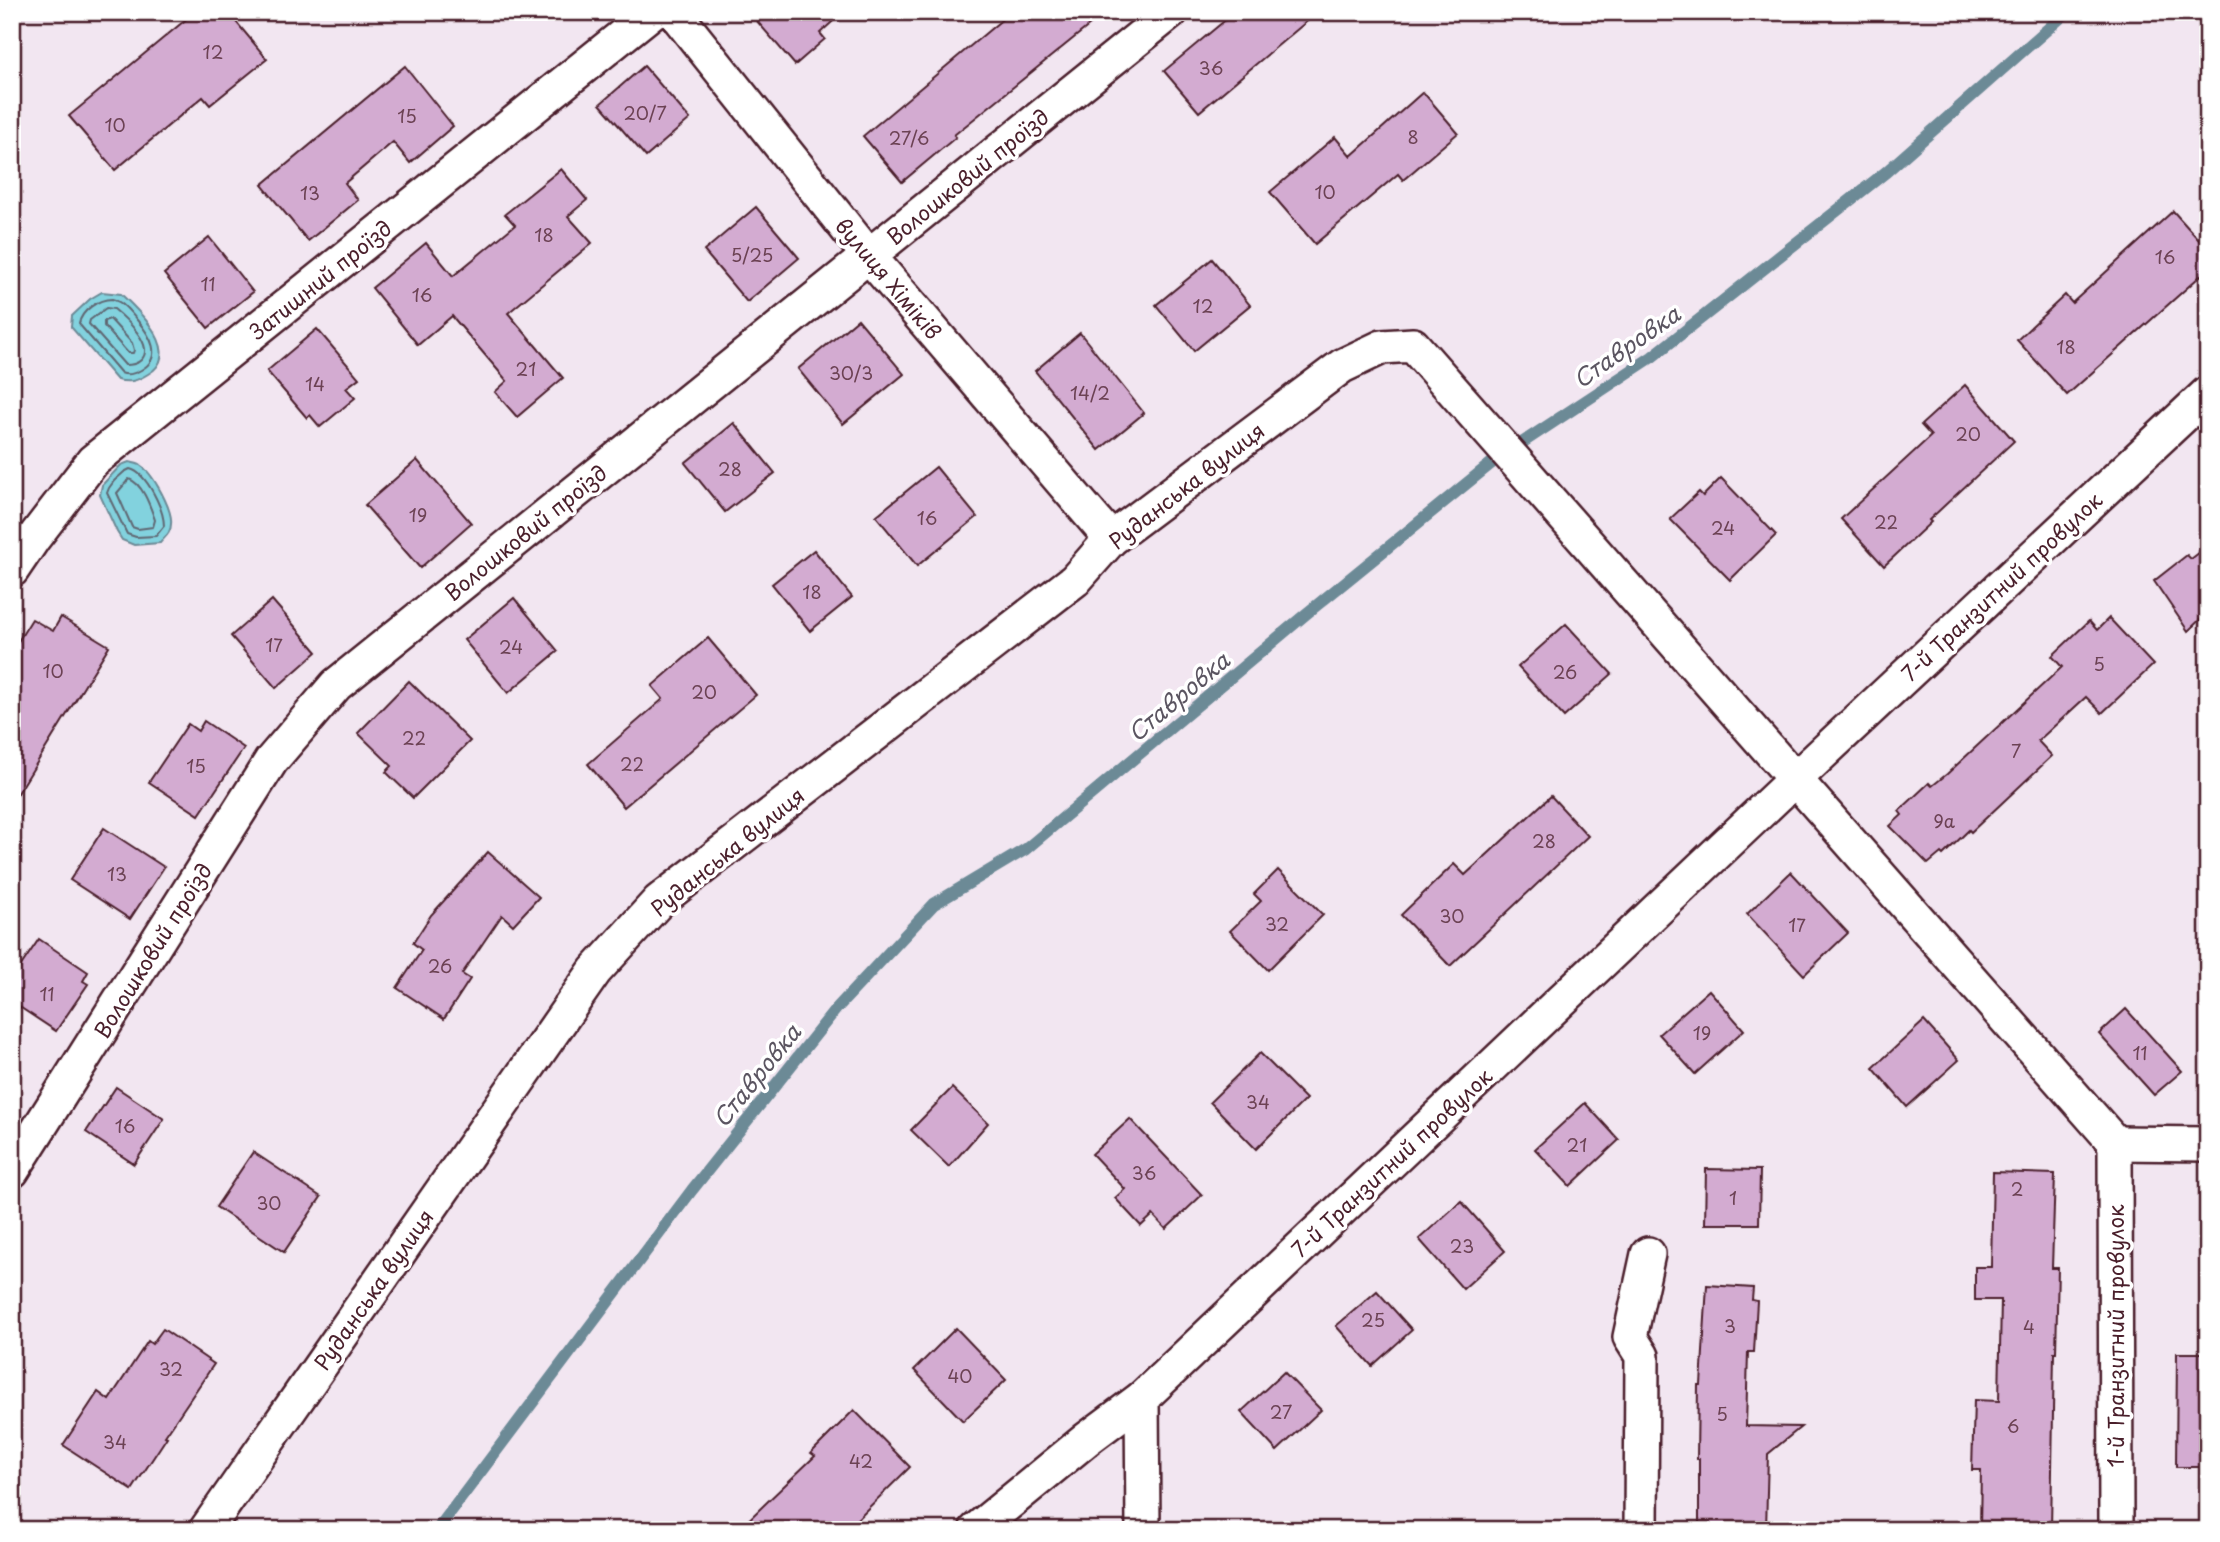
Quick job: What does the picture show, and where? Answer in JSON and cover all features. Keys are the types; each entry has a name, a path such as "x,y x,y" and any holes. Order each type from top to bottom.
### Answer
{"street":[{"name":"Затишний проїзд","path":"12,570 93,461 652,12"},
{"name":"вулиця Хіміків","path":"674,12 868,255 1111,539"},
{"name":"Волошковий проїзд","path":"12,1171 271,761 336,685 1171,12"},
{"name":"Руданська вулиця","path":"206,1530 595,971 659,901 1075,580 1111,539 1342,366 1382,347 1413,345 1794,780"},
{"name":"7-й Транзитний провулок","path":"976,1530 1087,1439 1142,1398 1794,780 2208,393"},
{"path":"1794,780 2115,1143 2208,1144"},
{"name":"1-й Транзитний провулок","path":"2115,1143 2116,1530"},
{"path":"1642,1530 1642,1356 1630,1338 1648,1254"},
{"path":"1142,1398 1143,1530"}],"water":[{"path":"102,292 121,294 155,332 162,355 158,365 140,378 130,381 117,380 71,327 72,316"},
{"path":"129,462 139,464 145,469 165,501 171,527 160,543 134,545 122,540 100,495 102,485 121,465"}],"building":[{"path":"195,12 228,12 267,59 210,105 203,97 115,170 69,116"},
{"path":"749,12 843,12 820,33 825,39 795,65"},
{"path":"1011,12 1106,12 954,135 956,137 902,182 863,136"},
{"path":"1235,12 1318,12 1199,112 1164,71"},
{"path":"405,66 453,126 410,163 393,142 345,183 358,200 308,241 262,185"},
{"path":"644,66 690,119 646,157 600,104"},
{"path":"1423,92 1458,133 1403,180 1398,174 1315,244 1270,192 1335,137 1351,156"},
{"path":"561,169 587,200 568,216 592,243 508,313 563,378 517,417 495,392 507,381 452,316 418,345 372,288 426,243 453,276 515,225 505,214"},
{"path":"756,207 799,258 747,302 704,251"},
{"path":"2173,211 2208,250 2208,269 2067,395 2017,340 2065,295 2072,303"},
{"path":"209,237 253,292 208,328 164,274"},
{"path":"1212,259 1250,305 1194,351 1156,305"},
{"path":"858,319 904,374 843,424 798,369"},
{"path":"317,329 359,378 346,388 355,398 320,427 310,415 307,418 267,371"},
{"path":"1080,333 1144,413 1099,450 1035,371"},
{"path":"1965,385 2014,441 1884,566 1841,519 1931,436 1921,425"},
{"path":"734,423 775,473 725,512 685,463"},
{"path":"417,460 471,523 420,568 365,505"},
{"path":"936,467 977,517 917,566 876,516"},
{"path":"1721,478 1776,535 1730,580 1670,519 1699,492 1703,496"},
{"path":"2208,546 2208,612 2188,631 2154,581 2187,555 2191,559"},
{"path":"814,550 852,597 810,631 772,584"},
{"path":"514,598 558,651 508,693 464,640"},
{"path":"272,600 317,652 276,688 231,636"},
{"path":"61,617 109,646 12,803 12,651 32,619 53,631"},
{"path":"2109,618 2153,665 2102,713 2086,697 2038,741 2052,756 1971,832 1969,830 1943,855 1941,853 1928,864 1890,826 1902,815 1899,811 1929,783 1932,786 1947,774 2062,667 2052,656 2089,621 2097,630"},
{"path":"1566,624 1612,674 1564,717 1518,667"},
{"path":"708,638 756,695 624,807 588,764 663,699 652,686"},
{"path":"409,681 470,741 413,798 386,772 392,766 358,733"},
{"path":"204,721 244,748 199,815 149,782 188,724 198,731"},
{"path":"1551,796 1588,836 1450,966 1401,915 1454,864 1465,875"},
{"path":"104,828 164,867 130,919 70,880"},
{"path":"488,852 539,897 513,925 502,915 462,974 470,979 444,1019 397,988 422,950 413,943 431,915"},
{"path":"1278,870 1323,915 1268,970 1230,931 1261,901 1254,894"},
{"path":"1791,872 1848,933 1804,975 1747,914"},
{"path":"39,939 88,972 83,981 88,984 56,1031 12,1002 12,979"},
{"path":"1709,990 1744,1030 1695,1074 1659,1034"},
{"path":"2126,1009 2182,1071 2154,1095 2099,1034"},
{"path":"1924,1021 1959,1060 1907,1107 1873,1068"},
{"path":"1260,1053 1306,1099 1256,1149 1210,1102"},
{"path":"116,1087 164,1119 134,1164 86,1132"},
{"path":"952,1088 988,1123 949,1167 911,1130"},
{"path":"1585,1103 1619,1140 1570,1186 1535,1149"},
{"path":"1130,1119 1202,1195 1166,1229 1153,1215 1141,1226 1115,1198 1125,1189 1092,1154"},
{"path":"253,1152 321,1197 284,1252 216,1207"},
{"path":"1706,1169 1760,1170 1759,1224 1705,1224"},
{"path":"1993,1172 2055,1174 2052,1268 2058,1268 2051,1530 1980,1530 1981,1470 1972,1470 1974,1400 1999,1401 2001,1300 1975,1300 1975,1267 1991,1267"},
{"path":"1461,1201 1505,1251 1463,1289 1419,1239"},
{"path":"1707,1285 1753,1288 1752,1300 1757,1301 1754,1352 1748,1352 1746,1426 1801,1427 1768,1454 1766,1530 1699,1530 1698,1385 1701,1385"},
{"path":"1377,1291 1412,1330 1372,1366 1336,1326"},
{"path":"956,1328 1006,1380 963,1421 914,1370"},
{"path":"163,1329 214,1364 132,1490 63,1445 98,1392 109,1400 148,1341 152,1344"},
{"path":"2177,1353 2208,1353 2208,1467 2176,1467"},
{"path":"1284,1372 1321,1410 1277,1451 1241,1412"},
{"path":"854,1410 910,1467 846,1530 738,1530 815,1456 811,1453"}],"waterway":[{"name":"Ставровка","path":"437,1530 692,1190 836,1009 934,904 1026,849 1306,614 1493,462 1652,357 1886,172 2067,12"}]}
